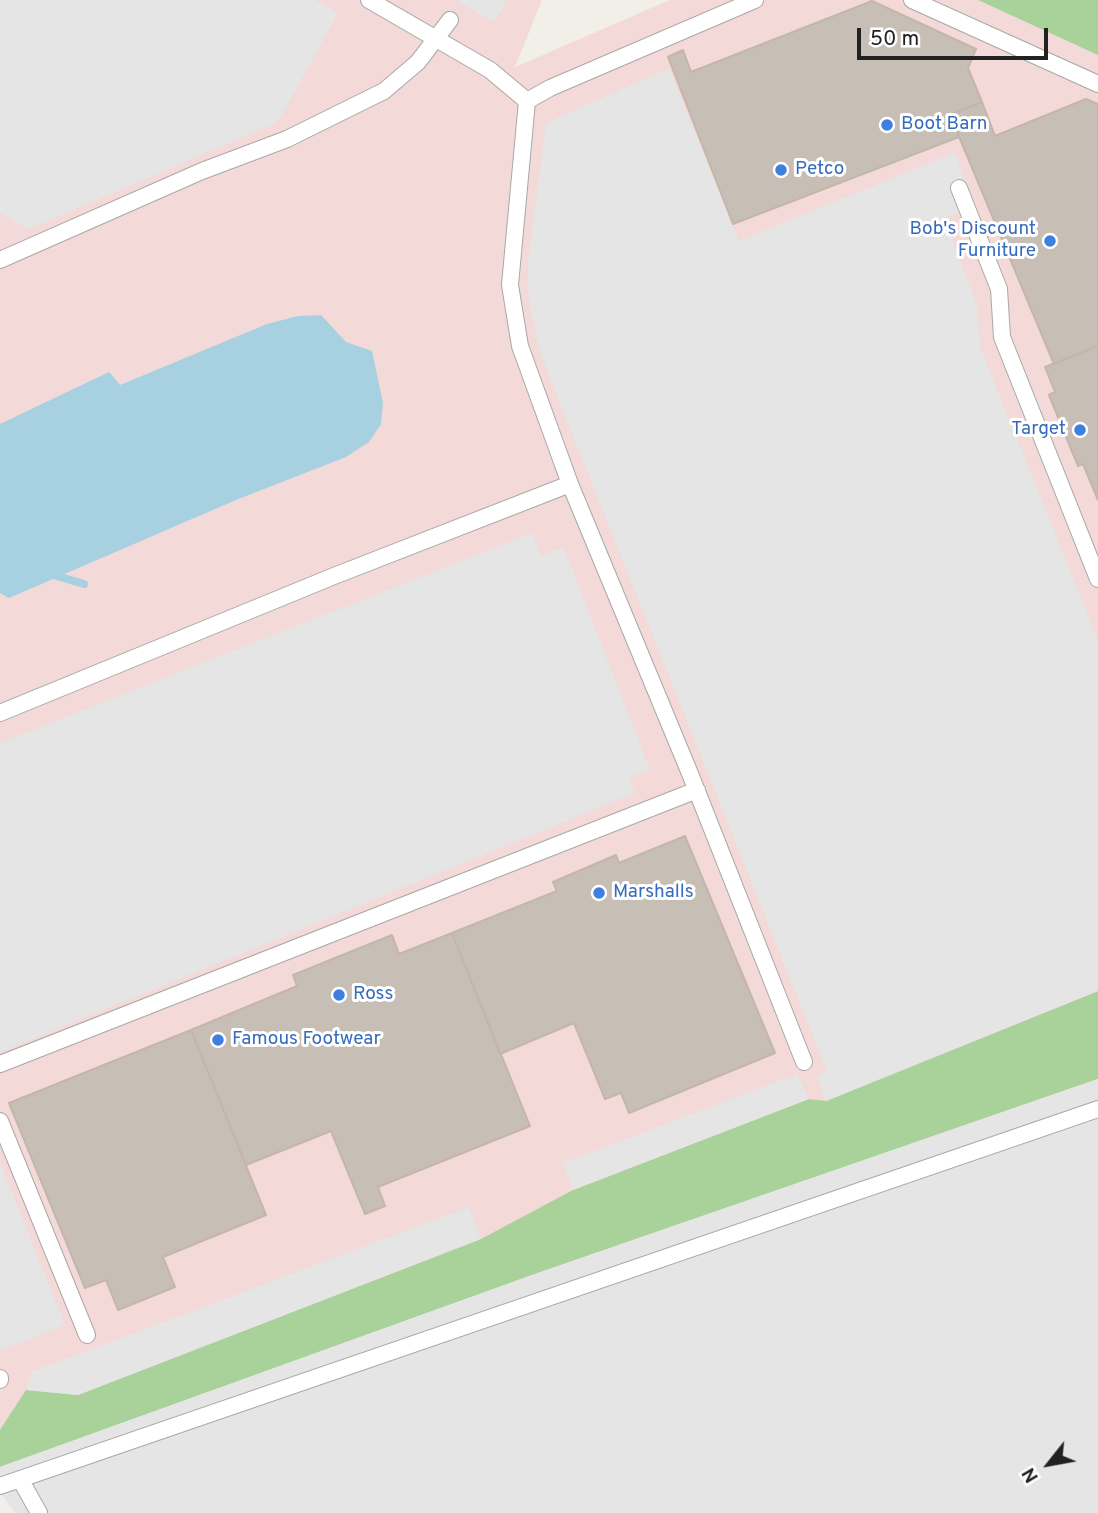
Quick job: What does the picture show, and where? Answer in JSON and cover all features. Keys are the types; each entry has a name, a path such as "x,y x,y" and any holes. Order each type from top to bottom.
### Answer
{"lane":[{"path":"527,101 550,88 755,0"},
{"path":"912,0 1098,84"},
{"path":"376,2 490,70 527,101"},
{"path":"0,260 190,176 287,139 384,91 402,76 450,20"},
{"path":"527,101 510,285 520,346 569,484 697,790 804,1062"},
{"path":"959,188 999,289 1002,337 1098,579"},
{"path":"0,713 334,576 569,484"},
{"path":"0,1064 697,790"},
{"path":"0,1486 1098,1109"},
{"path":"0,1121 88,1335"},
{"path":"20,1479 39,1513"}],"shaded area":[{"path":"0,0 542,0 515,67 670,0 1080,0 1098,9 1098,1045 0,1463"},
{"path":"0,0 315,0 338,13 278,122 29,229 0,213"},
{"path":"456,0 507,0 494,22"},
{"path":"669,68 739,241 954,153 975,206 944,218 977,305 980,347 1098,640 1098,991 826,1101 817,1076 827,1071 553,386 538,346 528,292 528,264 546,123"},
{"path":"532,533 541,555 564,548 650,770 629,778 635,793 0,1052 0,743"},
{"path":"797,1074 809,1099 573,1190 563,1163"},
{"path":"1098,1079 1098,1513 15,1513 0,1492 0,1467 535,1274"},
{"path":"0,1162 65,1325 0,1351"},
{"path":"469,1207 481,1239 78,1395 26,1390 31,1372"}],"green space":[{"path":"978,0 1098,0 1098,55"},
{"path":"1098,991 1098,1079 535,1274 0,1467 0,1430 26,1390 78,1395 481,1239 573,1190 809,1099 826,1101"}],"water":[{"path":"321,315 346,342 372,351 383,403 381,424 369,442 346,457 236,500 9,598 0,593 0,424 109,372 120,385 267,324 298,316"}],"building":[{"path":"872,1 976,49 968,68 982,102 950,115 959,137 733,224 668,57 683,50 691,72"},
{"name":"Bob's Discount Furniture","path":"1086,99 1098,104 1098,346 1054,364 950,115 982,102 995,136"},
{"name":"Target","path":"1098,346 1098,500 1083,464 1078,466 1049,395 1055,392 1045,367"},
{"path":"685,836 775,1053 629,1113 621,1093 605,1099 574,1023 500,1054 452,933 557,891 553,882 616,855 619,863"},
{"path":"452,933 530,1126 378,1187 385,1206 365,1214 331,1131 246,1165 191,1030 297,986 293,975 392,935 399,954"},
{"path":"191,1030 266,1215 163,1257 175,1287 118,1310 106,1280 85,1288 9,1103"}],"waterway":[{"path":"50,574 84,584"}],"place":[{"name":"Boot Barn","path":"887,125"},
{"name":"Petco","path":"781,170"},
{"name":"Bob's Discount Furniture","path":"1050,241"},
{"name":"Target","path":"1080,430"},
{"name":"Marshalls","path":"599,893"},
{"name":"Ross","path":"339,995"},
{"name":"Famous Footwear","path":"218,1040"}]}
